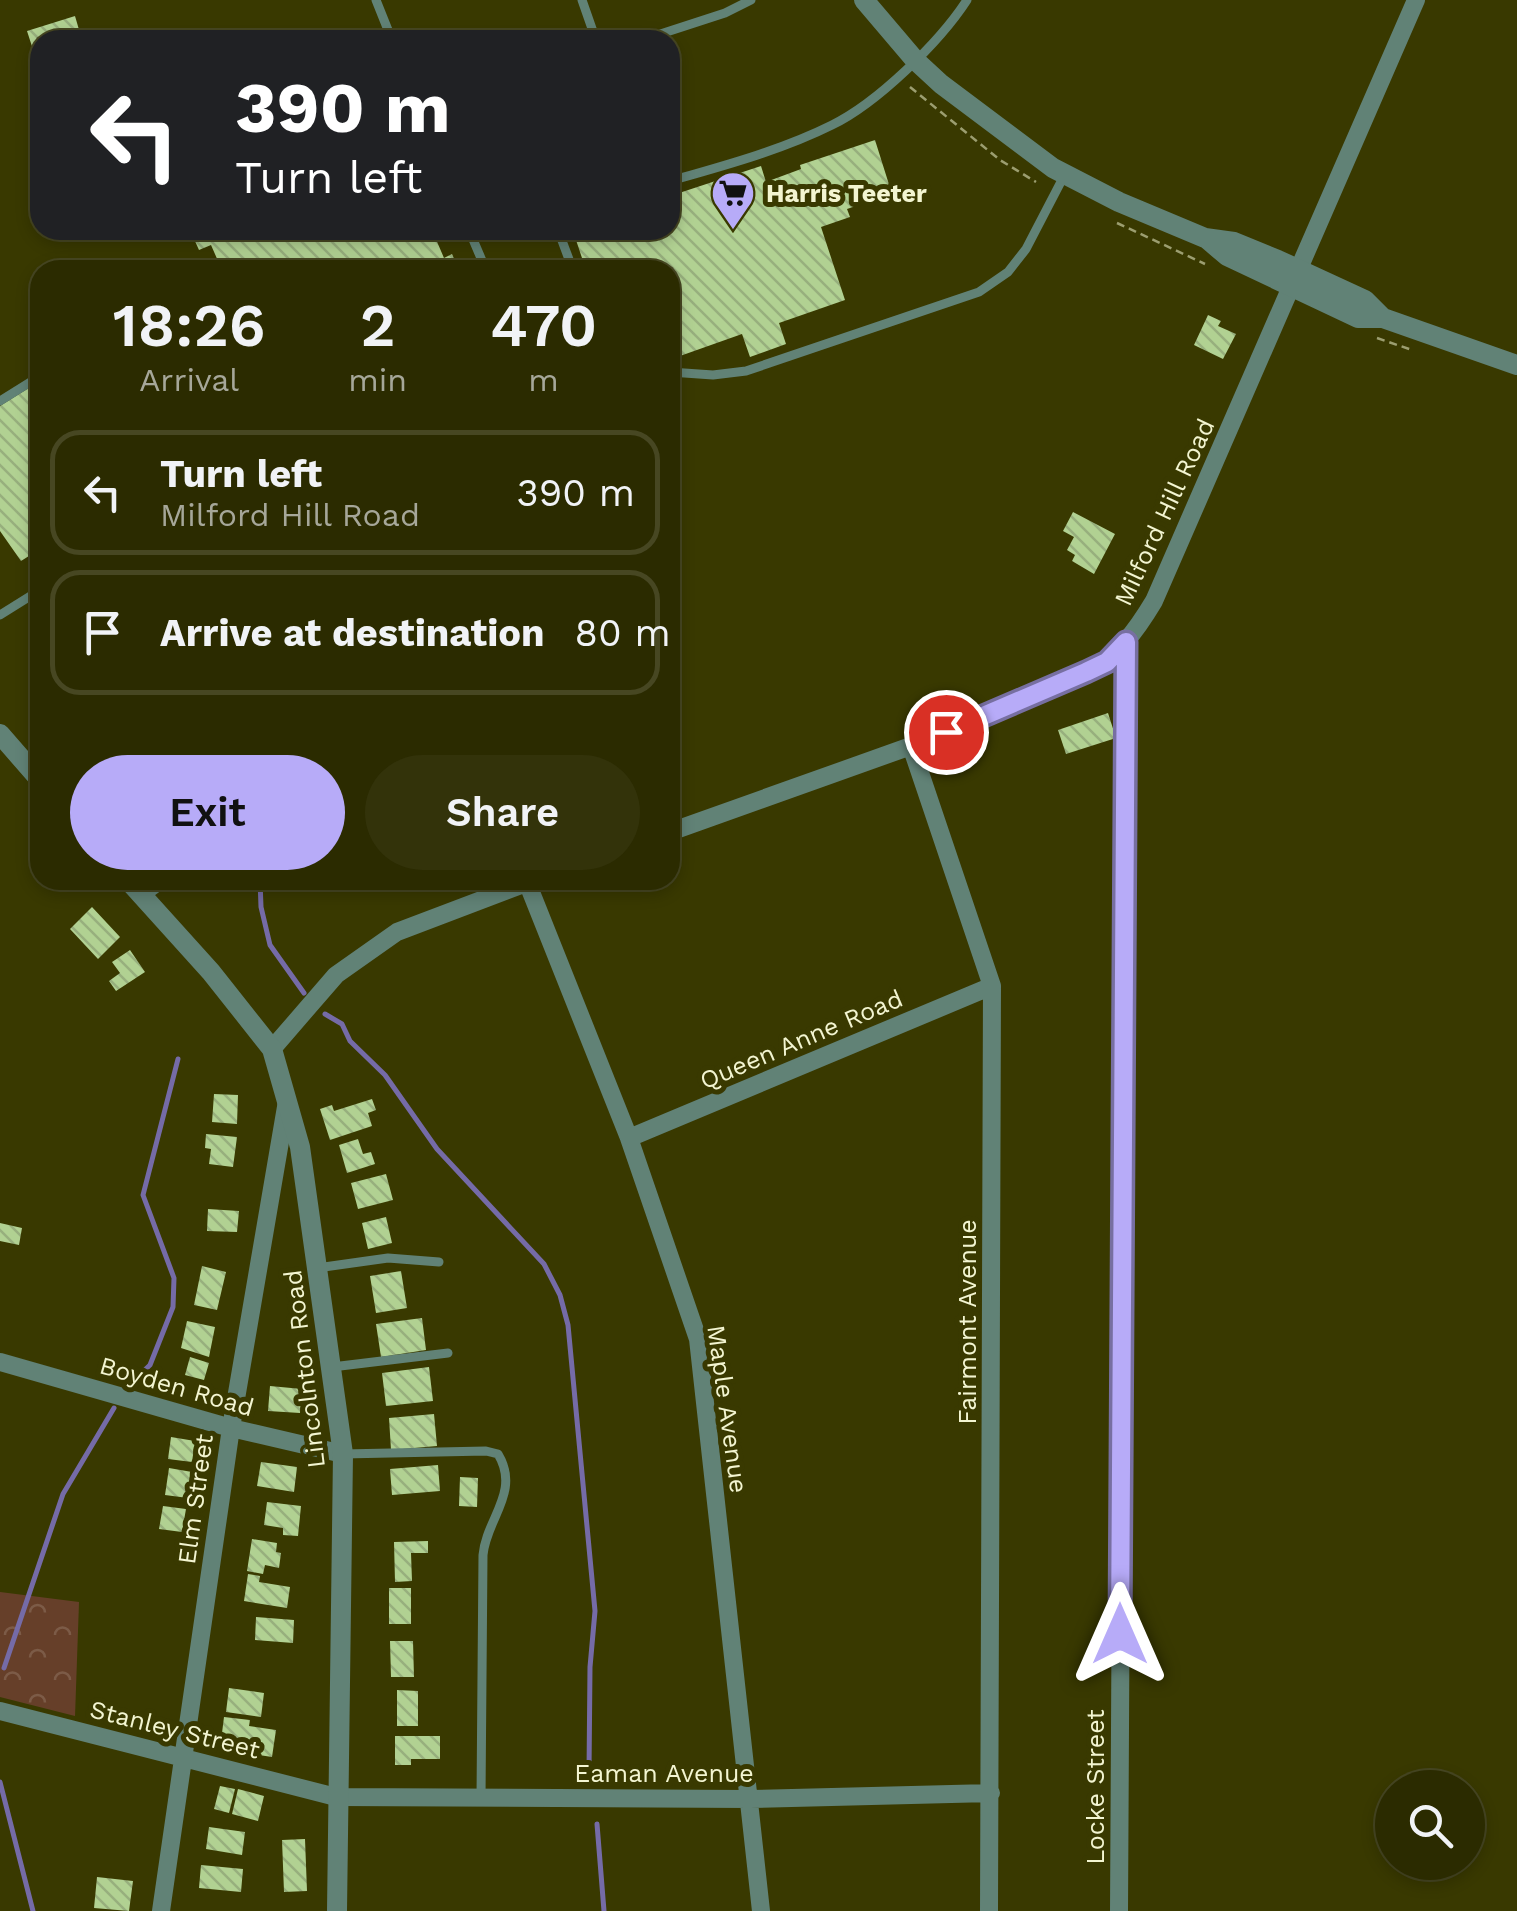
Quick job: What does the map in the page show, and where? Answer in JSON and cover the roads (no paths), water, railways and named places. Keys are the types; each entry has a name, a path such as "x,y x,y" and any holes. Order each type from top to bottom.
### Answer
{"street":[{"path":"864,0 915,60 989,123 1065,174 1205,238 1234,242 1296,279 1365,300 1383,318 1517,365"},
{"name":"Milford Hill Road","path":"680,828 910,746 1107,662 1126,642 1154,601 1416,0"},
{"name":"Locke Street","path":"1119,1911 1126,642"},
{"path":"0,734 30,768"},
{"name":"Fairmont Avenue","path":"910,746 992,986 990,1911"},
{"name":"Lincolnton Road","path":"137,890 211,972 272,1049 300,1147 342,1454 337,1911"},
{"path":"272,1049 336,975 398,932 507,890"},
{"name":"Maple Avenue","path":"533,890 629,1138 698,1339 760,1911"},
{"name":"Queen Anne Road","path":"629,1138 992,986"},
{"name":"Elm Street","path":"162,1911 230,1428 288,1096"},
{"name":"Boyden Road","path":"0,1362 230,1428 342,1454"},
{"name":"Stanley Street","path":"0,1711 336,1797"},
{"name":"Eaman Avenue","path":"336,1797 750,1799 991,1793"}],"lane":[{"path":"376,0 388,30"},
{"path":"582,0 592,30"},
{"path":"673,30 725,13 750,0"},
{"path":"680,178 830,126 864,106 915,60 967,0"},
{"path":"680,373 713,375 746,371 979,292 1008,272 1026,248 1065,174"},
{"path":"0,401 30,382"},
{"path":"0,614 30,596"},
{"path":"143,897 153,890"},
{"path":"318,1268 388,1258 439,1262"},
{"path":"332,1368 448,1353"},
{"path":"342,1454 486,1451 498,1454 505,1466 502,1507 484,1541 482,1555 482,1798"}],"waterway":[{"path":"260,890 270,945 304,993"},
{"path":"325,1014 342,1024 350,1041 385,1075 437,1149 544,1264 560,1295 568,1325 595,1611 589,1772"},
{"path":"130,1384 150,1365 173,1307 174,1278 143,1195 178,1059"},
{"path":"4,1668 63,1494 114,1408"},
{"path":"0,1782 33,1911"},
{"path":"597,1824 604,1911"}],"place":[{"name":"Harris Teeter","path":"733,231"}]}
